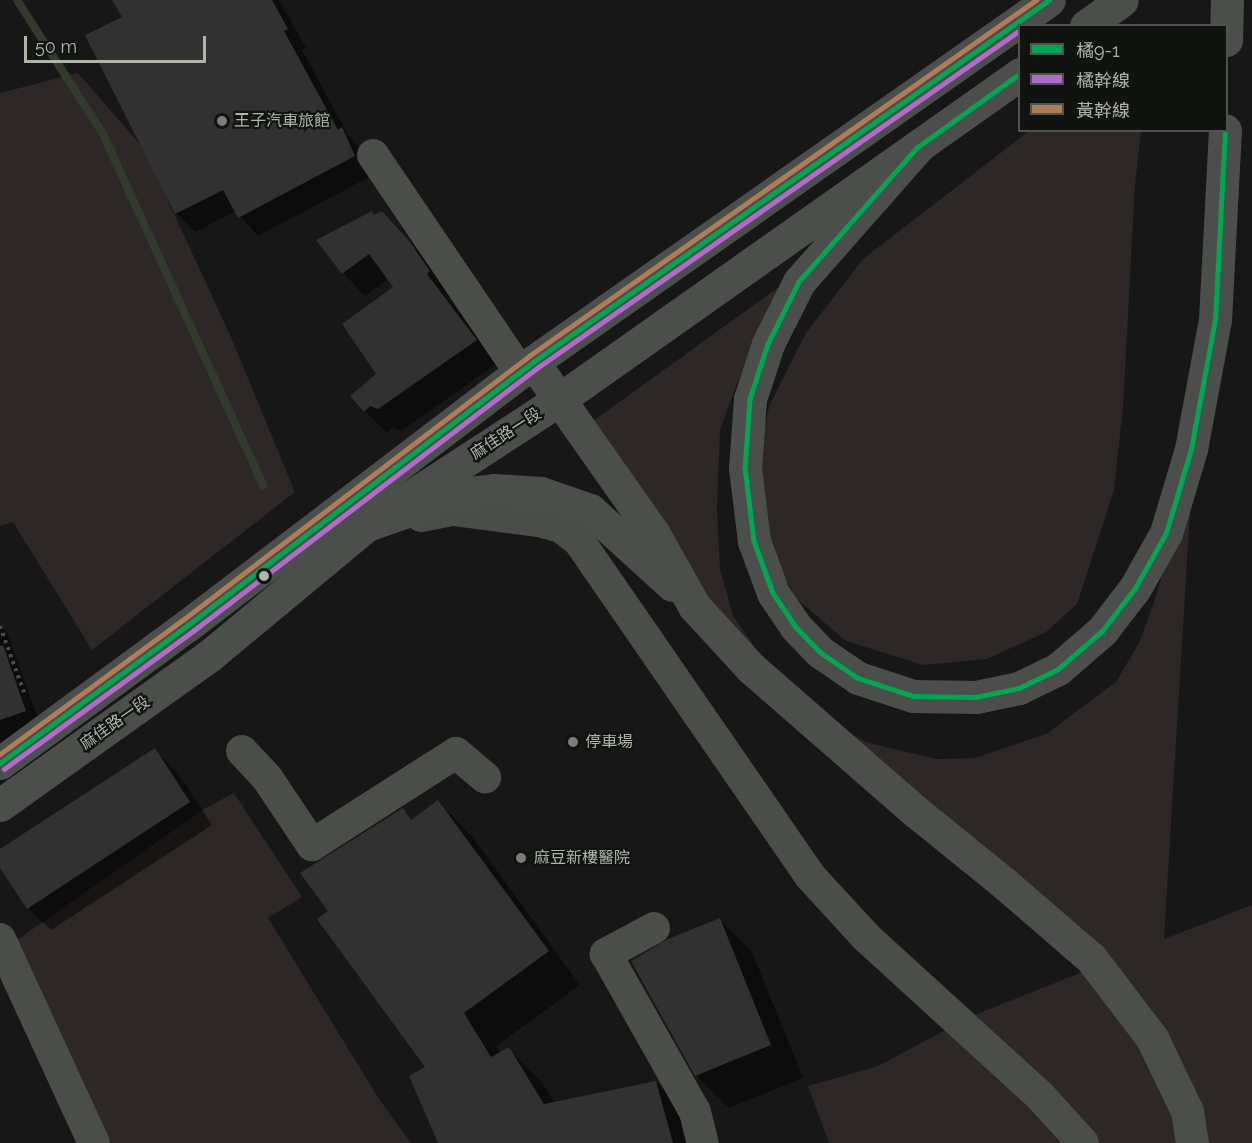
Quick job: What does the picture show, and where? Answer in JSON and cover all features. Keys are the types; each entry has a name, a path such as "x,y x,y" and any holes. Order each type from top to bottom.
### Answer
{"main road":[{"path":"0,763 188,625 526,367 1049,0"},
{"path":"1089,24 1122,0"},
{"path":"1227,0 1227,24"},
{"name":"麻佳路一段","path":"0,805 209,656 367,525 560,399 1018,75"},
{"path":"917,148 799,282 768,344 750,399 745,468 754,541 773,593 796,627 820,652 858,678 913,696 976,697 1019,688 1058,669 1102,631 1135,588 1166,533 1191,449 1215,320 1225,132"},
{"path":"526,367 560,399 654,534 694,606"},
{"path":"367,525 453,495 494,490 541,493 590,510 694,606 751,668 915,811 1091,958 1152,1038 1187,1111 1192,1143"}],"lane":[{"path":"373,155 526,367"},
{"path":"367,525 453,510 550,523 579,541 810,876 860,930 1041,1097 1083,1143"},
{"path":"242,751 267,778 312,845 456,753 485,777"},
{"path":"654,928 606,954 695,1112 703,1143"},
{"path":"0,939 94,1143"}],"path":[{"path":"0,626 25,695"}],"shaded area":[{"path":"78,73 144,149 230,335 295,492 92,650 13,522 0,526 0,93"},
{"path":"1028,132 1141,132 1135,185 1123,407 1114,490 1077,604 1046,632 987,659 923,665 846,641 797,599 765,544 754,467 770,404 806,333 863,259"},
{"path":"836,246 760,338 737,383 720,430 717,509 720,569 733,616 775,676 829,724 869,743 937,759 975,758 1046,734 1116,682 1140,641 1156,596 1193,463 1164,939 1252,905 1252,1143 829,1143 808,1086 878,1066 972,1016 1095,967 785,711 579,431"},
{"path":"234,793 302,897 268,918 379,1099 411,1143 111,1143 17,940 204,809"}],"building":[{"path":"112,0 272,0 288,29 284,31 338,130 342,127 355,156 238,218 223,190 175,214 85,35 122,17"},
{"path":"372,211 374,215 382,211 410,242 430,271 427,274 477,340 378,409 370,406 364,412 350,396 376,374 342,324 393,287 369,254 342,274 316,240"},
{"path":"3,645 26,711 0,720 0,646"},
{"path":"155,748 190,802 27,909 0,868 0,849"},
{"path":"438,800 549,951 464,1013 491,1057 509,1047 544,1104 656,1081 673,1143 438,1143 409,1076 425,1067 317,919 328,911 300,873 403,808 411,820"},
{"path":"720,918 771,1045 695,1076 631,961 668,939"}],"waterway":[{"path":"17,0 103,134 263,485"}],"transit line":[{"name":"黃幹線","path":"0,754 184,619 529,356 1036,0"},
{"name":"橘9-1","path":"0,763 188,625 533,362 1049,0"},
{"name":"橘幹線","path":"4,769 193,631 537,368 1018,31"},
{"name":"橘9-1","path":"1018,75 917,148 799,282 768,344 750,399 745,468 754,541 773,593 796,627 820,652 858,678 913,696 976,697 1019,688 1058,669 1102,631 1135,588 1166,533 1191,449 1215,320 1225,132"}],"place":[{"name":"王子汽車旅館","path":"222,121"},
{"name":"停車場","path":"573,742"},
{"name":"麻豆新樓醫院","path":"521,858"}]}
